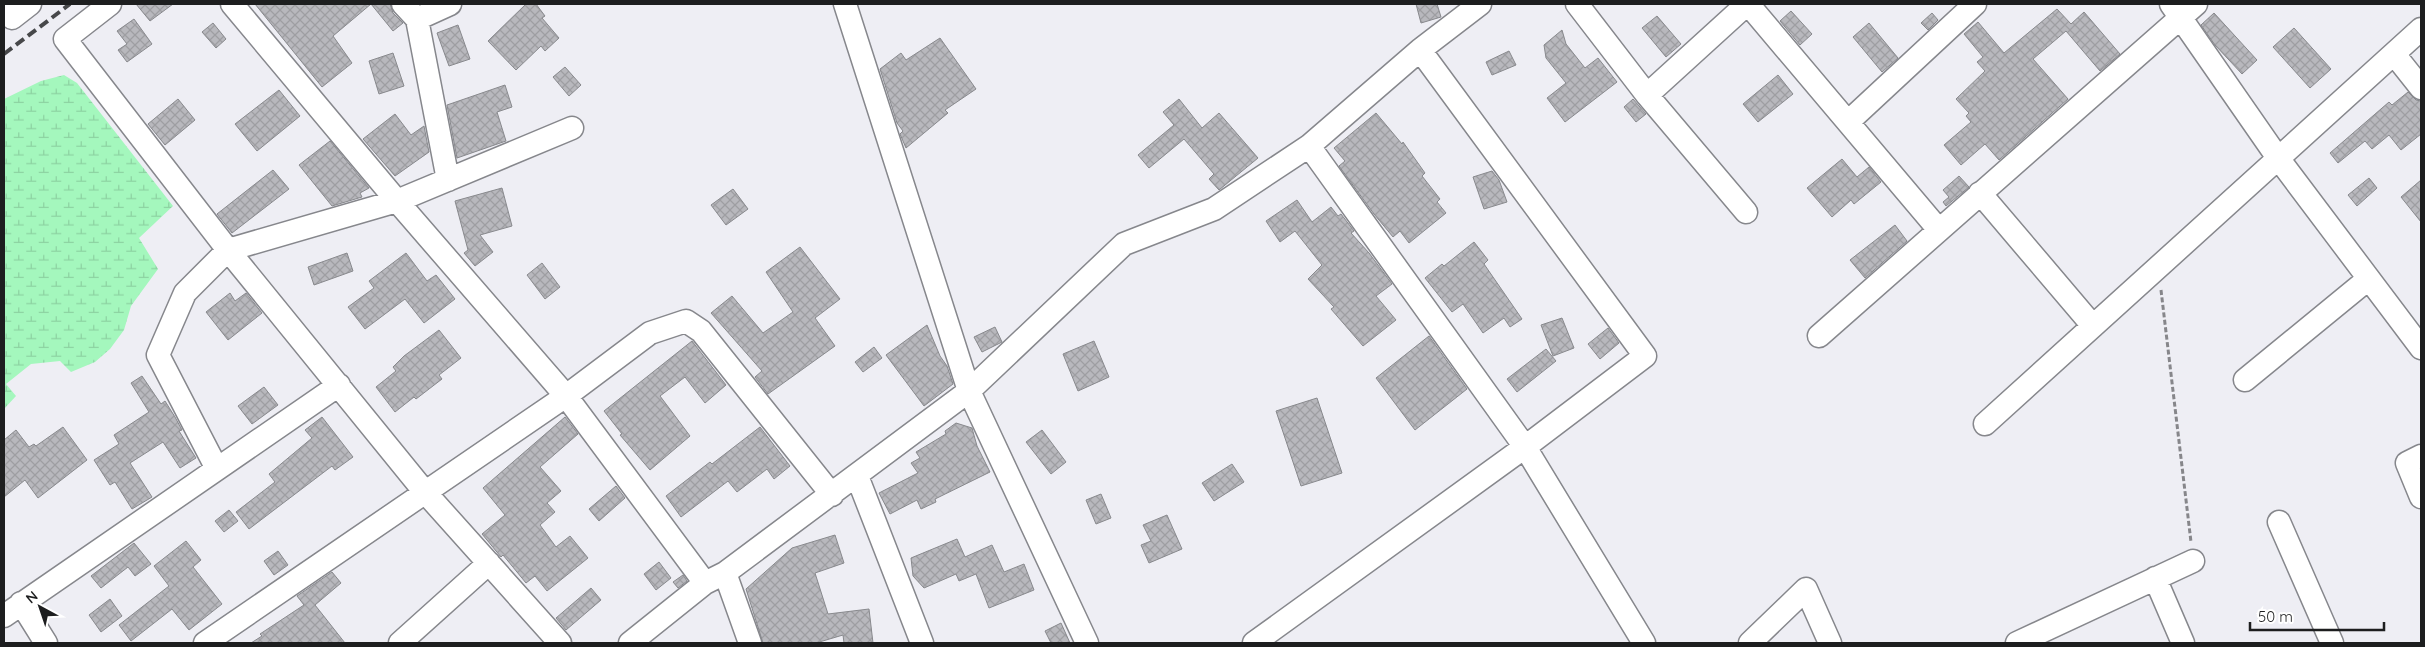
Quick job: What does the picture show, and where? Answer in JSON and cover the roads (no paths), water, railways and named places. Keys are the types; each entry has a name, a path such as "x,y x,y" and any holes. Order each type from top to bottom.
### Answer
{"street":[{"path":"4,10 12,18 30,4"},
{"path":"110,4 65,39 228,250 424,491 560,643"},
{"path":"232,4 397,201 566,396 705,583"},
{"path":"448,180 410,11 450,4"},
{"path":"845,4 969,392 1087,643"},
{"path":"630,643 705,583 725,573 969,392 1124,244 1214,209 1309,146 1420,50 1480,4"},
{"path":"1577,4 1647,95 1746,212"},
{"path":"1647,95 1747,4 1939,230"},
{"path":"1848,122 1975,4"},
{"path":"1819,336 1939,230 2183,8 2278,158 2367,280 2421,348"},
{"path":"1985,424 2421,29"},
{"path":"1267,639 1645,356 1420,50"},
{"path":"2394,54 2421,88"},
{"path":"217,469 158,355 185,293 228,250 397,201 572,128"},
{"path":"1309,146 1525,447 1644,643"},
{"path":"1980,193 2093,326"},
{"path":"2245,380 2367,280"},
{"path":"205,643 234,635 424,491 566,396 650,333 686,321 701,331 832,495"},
{"path":"46,643 13,609 339,385"},
{"path":"2421,456 2407,463 2421,497"},
{"path":"857,476 922,643"},
{"path":"2279,522 2332,643"},
{"path":"2017,643 2193,561"},
{"path":"400,643 489,563"},
{"path":"725,573 750,643"},
{"path":"2155,578 2183,643"},
{"path":"1750,643 1806,589 1830,643"}],"railway":[{"path":"4,54 70,4"}]}
